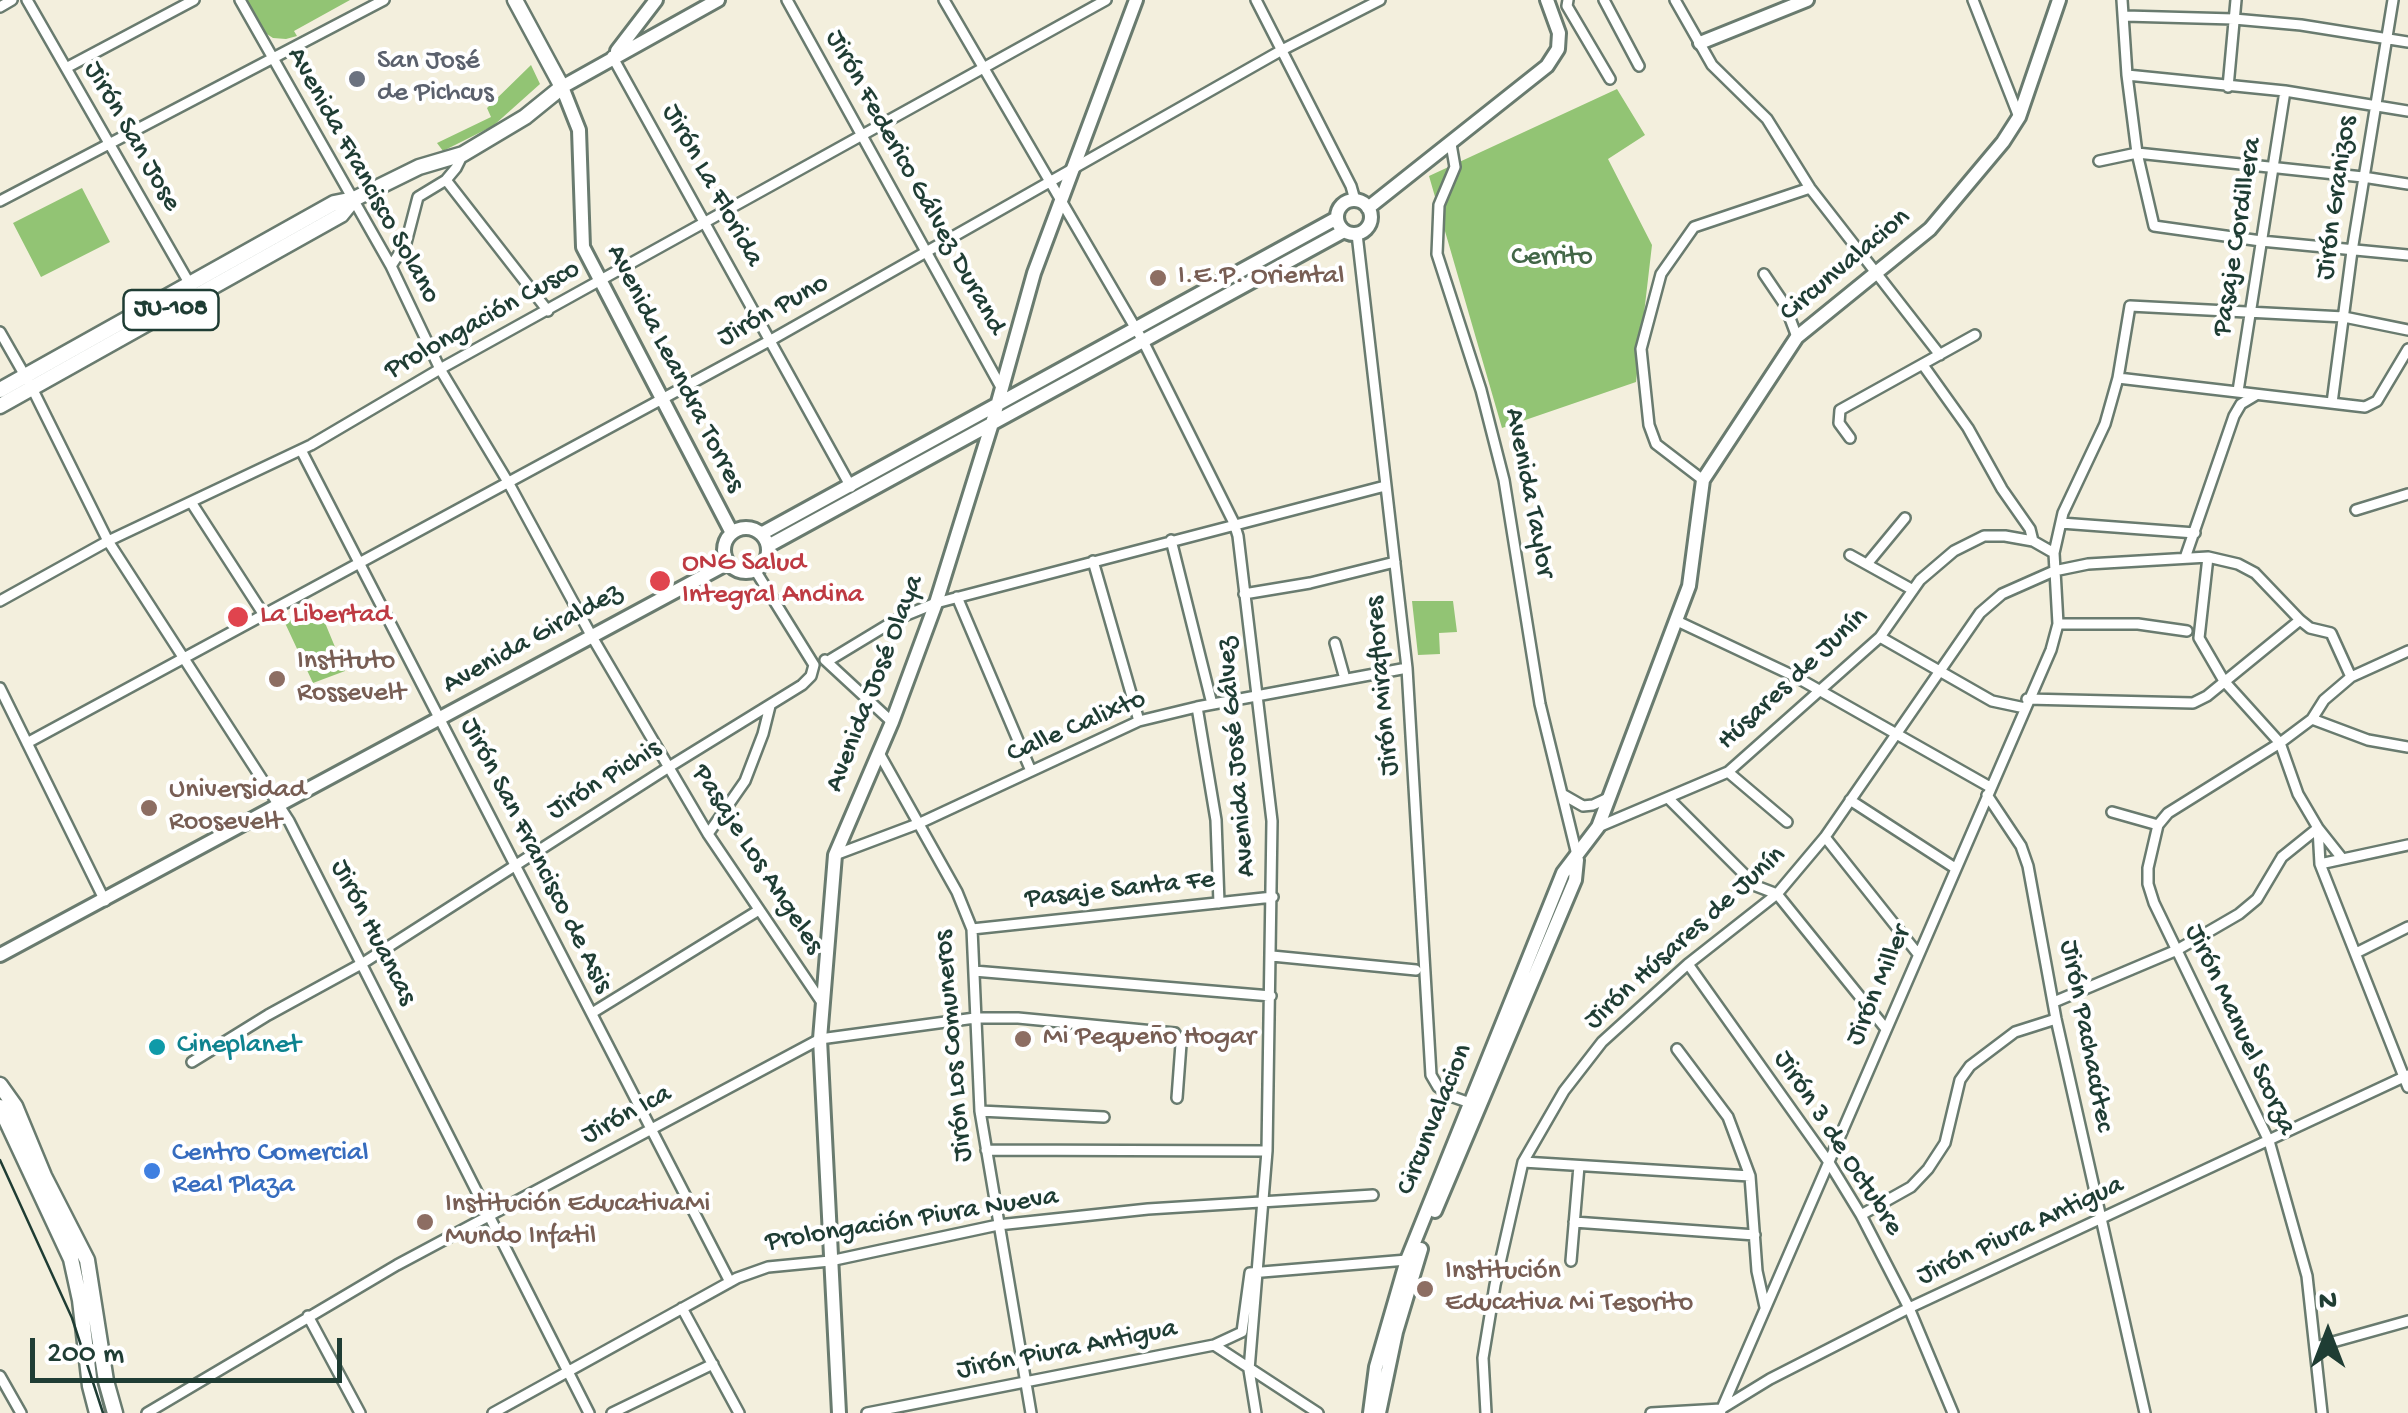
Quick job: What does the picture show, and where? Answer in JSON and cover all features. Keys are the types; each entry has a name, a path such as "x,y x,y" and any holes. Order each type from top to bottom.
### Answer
{"main road":[{"name":"Avenida Leandra Torres","path":"515,0 562,87"},
{"name":"JU-108","path":"0,406 28,382 193,290 334,202 354,199 419,167 462,154 525,118 562,87"},
{"name":"JU-108","path":"0,390 28,382"},
{"path":"0,1084 15,1106 37,1161 87,1260 104,1370 116,1413"},
{"path":"0,1107 74,1269 85,1358 97,1413"}],"street":[{"path":"0,7 12,0"},
{"name":"Jirón San Jose","path":"27,0 193,290"},
{"path":"66,68 194,0"},
{"name":"Avenida Francisco Solano","path":"240,0 391,266 440,369 592,634"},
{"path":"0,200 384,0"},
{"path":"612,56 656,0"},
{"path":"562,87 718,0"},
{"name":"Jirón Federico Gálvez Durand","path":"787,0 1002,389"},
{"name":"Avenida José Gálvez","path":"944,0 1139,336 1234,523 1272,822 1267,1151 1248,1370 1256,1413"},
{"name":"Prolongación Cusco","path":"0,601 108,540 301,450 440,369 863,137 1091,4 1106,0"},
{"name":"Avenida José Olaya","path":"838,1413 820,1039 836,855 936,603 1034,273 1136,0"},
{"path":"1256,0 1355,200 1368,208"},
{"path":"1351,0 1356,12"},
{"name":"Jirón Puno","path":"27,742 662,400 1282,50 1380,0"},
{"path":"1368,208 1554,57 1559,33 1547,0"},
{"path":"1568,0 1567,6 1589,48 1610,79"},
{"path":"1604,0 1639,66"},
{"path":"1676,0 1712,66 1767,119 1810,188 1940,355"},
{"path":"1700,43 1808,0"},
{"path":"1972,0 2018,117"},
{"name":"Circunvalacion","path":"1379,1413 1416,1260 1474,1104 1563,874 1598,827 1689,586 1702,480 1796,337 1930,229 2003,142 2018,117 2059,0"},
{"path":"2122,0 2137,153 2154,226 2261,242 2408,255"},
{"path":"2228,87 2236,0"},
{"name":"Jirón Granizos","path":"2332,403 2392,0"},
{"path":"2125,16 2301,25 2408,42"},
{"name":"Jirón La Florida","path":"612,56 853,491"},
{"path":"2127,74 2285,90 2408,111"},
{"name":"Avenida Leandra Torres","path":"562,87 579,130 583,247 732,533"},
{"name":"Pasaje Cordillera","path":"2238,391 2285,90"},
{"name":"Avenida Taylor","path":"1451,144 1455,167 1439,205 1437,254 1481,390 1504,480 1540,704 1578,857"},
{"path":"2099,161 2137,153 2408,184"},
{"path":"391,266 406,244 418,197 446,180 462,154"},
{"path":"446,180 548,311"},
{"path":"1702,480 1656,444 1649,426 1641,349 1660,274 1694,227 1810,188"},
{"path":"1346,228 1342,205 1355,200"},
{"path":"764,540 996,406 1346,228 1370,223 1368,208"},
{"name":"Jirón Miraflores","path":"1346,228 1385,486 1407,668 1432,1075 1438,1087 1474,1104"},
{"path":"1764,274 1785,305 1796,337"},
{"path":"2054,571 2061,524 2105,424 2118,378 2130,306 2344,317 2408,330"},
{"name":"Jirón Huancas","path":"0,332 108,540 279,804 364,963 589,1413"},
{"path":"1850,438 1839,423 1840,410 1974,334"},
{"path":"853,491 993,420 1139,336"},
{"path":"2118,378 2372,405 2408,349"},
{"path":"1923,365 1968,428 2002,489 2030,528 2033,541"},
{"path":"2186,558 2234,416 2241,404 2258,394"},
{"name":"Jirón San Francisco de Asis","path":"301,450 730,1282"},
{"path":"756,570 814,665 828,661 899,618 936,603 1385,486"},
{"path":"2356,510 2408,494"},
{"path":"191,502 264,615"},
{"path":"1867,564 1904,518"},
{"path":"2061,524 2195,533"},
{"path":"748,528 764,540 766,560 756,570 742,572 724,565 725,548 732,533 748,528"},
{"name":"Húsares de Junín","path":"1598,827 1728,772 1880,637 1913,590 1954,552 1984,536 2006,536 2033,541 2054,553"},
{"path":"1171,540 1212,704"},
{"path":"1850,554 1913,590"},
{"path":"2341,857 2298,794 2280,743 2224,681 2199,638 2208,557 2255,572 2300,620 2310,628 2331,633 2351,677"},
{"name":"Jirón Húsares de Junín","path":"1486,1413 1482,1358 1522,1162 1564,1091 1602,1042 1688,964 1777,894 1825,838 1980,613 2002,594 2054,571 2088,564 2208,557"},
{"path":"1094,560 1139,721"},
{"path":"1244,594 1310,584 1395,562"},
{"name":"Avenida Giraldez","path":"0,955 724,565"},
{"name":"Jirón Miller","path":"1720,1411 2050,650 2058,624 2054,571"},
{"path":"957,597 1031,771"},
{"path":"1676,620 1818,690 1989,791"},
{"path":"1880,637 1992,701 2192,703 2207,696 2300,620"},
{"path":"2058,624 2138,624 2187,631"},
{"name":"Pasaje Los Angeles","path":"592,634 708,834 823,1004"},
{"path":"1335,643 1345,680"},
{"path":"2112,812 2158,825 2168,814 2312,720 2324,700 2351,677 2408,651"},
{"path":"828,661 892,722"},
{"name":"Jirón Pichis","path":"192,1062 364,963 669,766 770,706 802,685 811,676 814,665"},
{"name":"Calle Calixto","path":"836,855 920,823 1139,721 1407,668"},
{"path":"0,688 105,901"},
{"path":"708,834 750,771 770,706"},
{"path":"1197,707 1216,820 1219,903"},
{"path":"2312,720 2368,740 2408,747"},
{"name":"Jirón Los Comuneros","path":"879,753 957,892 972,929 980,1111 1031,1413"},
{"path":"1728,772 1787,822"},
{"name":"Jirón Pachacútec","path":"1989,791 2021,846 2028,866 2056,1019 2145,1413"},
{"path":"1562,794 1583,806 1608,798"},
{"path":"1668,799 1756,886 1777,894 1886,1029"},
{"path":"1850,800 1955,868"},
{"name":"Jirón Manuel Scorza","path":"2158,825 2148,884 2268,1142 2307,1276 2322,1413"},
{"path":"2318,828 2320,864 2407,1080"},
{"path":"2054,1002 2176,950 2239,914 2258,899 2282,857 2318,828"},
{"path":"1825,838 1918,954"},
{"path":"2320,864 2408,845"},
{"name":"Pasaje Santa Fe","path":"972,929 1273,897"},
{"path":"592,1013 759,910"},
{"path":"2356,952 2408,926"},
{"path":"1272,956 1416,970"},
{"name":"Jirón 3 de Octubre","path":"1688,964 1828,1161 1861,1215 1909,1308 1954,1413"},
{"path":"974,970 1271,996"},
{"name":"Jirón Ica","path":"147,1413 308,1316 820,1039 974,1018 1018,1018 1176,1033 1180,1044 1176,1098"},
{"path":"1861,1215 1911,1187 1928,1170 1945,1143 1960,1080 1970,1066 2015,1032 2056,1019"},
{"path":"1677,1049 1728,1117 1750,1176 1760,1292 1766,1307"},
{"name":"Jirón Piura Antigua","path":"1651,1413 1720,1411 1770,1378 1909,1308 2407,1080"},
{"name":"Circunvalacion","path":"1370,1413 1380,1349 1408,1260 1474,1104"},
{"path":"980,1111 1104,1117"},
{"path":"986,1150 1267,1151"},
{"path":"1522,1162 1750,1176"},
{"path":"1571,1261 1579,1166"},
{"name":"Prolongación Piura Nueva","path":"493,1413 730,1282 768,1266 830,1261 998,1225 1148,1209 1374,1195"},
{"path":"1574,1222 1754,1234"},
{"path":"1234,1274 1408,1260"},
{"path":"1214,1345 1242,1332 1254,1272"},
{"path":"682,1308 739,1413"},
{"path":"308,1316 360,1413"},
{"path":"2314,1347 2408,1321"},
{"name":"Jirón Piura Antigua","path":"867,1413 1214,1345 1318,1413"},
{"path":"612,1413 712,1364"},
{"path":"0,1376 21,1413"}],"green space":[{"path":"245,0 350,0 294,31 297,36 286,39 273,38 259,29"},
{"path":"531,65 540,84 493,126 443,151 437,143 491,117 487,108"},
{"name":"Cerrito","path":"1617,89 1645,135 1608,159 1652,245 1636,382 1502,428 1429,176"},
{"path":"82,188 110,242 41,277 13,223"},
{"path":"1412,601 1453,601 1457,632 1439,633 1440,654 1418,655"},
{"path":"318,606 345,671 313,683 285,623"}],"railway":[{"path":"0,1160 72,1318 103,1413"}],"place":[{"name":"San José de Pichcus","path":"357,79"},
{"name":"I.E.P. Oriental","path":"1158,278"},
{"name":"ONG Salud Integral Andina","path":"660,581"},
{"name":"La Libertad","path":"238,617"},
{"name":"Instituto Rossevelt","path":"277,679"},
{"name":"Universidad Roosevelt","path":"149,808"},
{"name":"Mi Pequeño Hogar","path":"1023,1039"},
{"name":"Cineplanet","path":"157,1047"},
{"name":"Centro Comercial Real Plaza","path":"152,1171"},
{"name":"Institución EducativaMi Mundo Infatil","path":"425,1222"},
{"name":"Institución Educativa Mi Tesorito","path":"1425,1289"}]}
